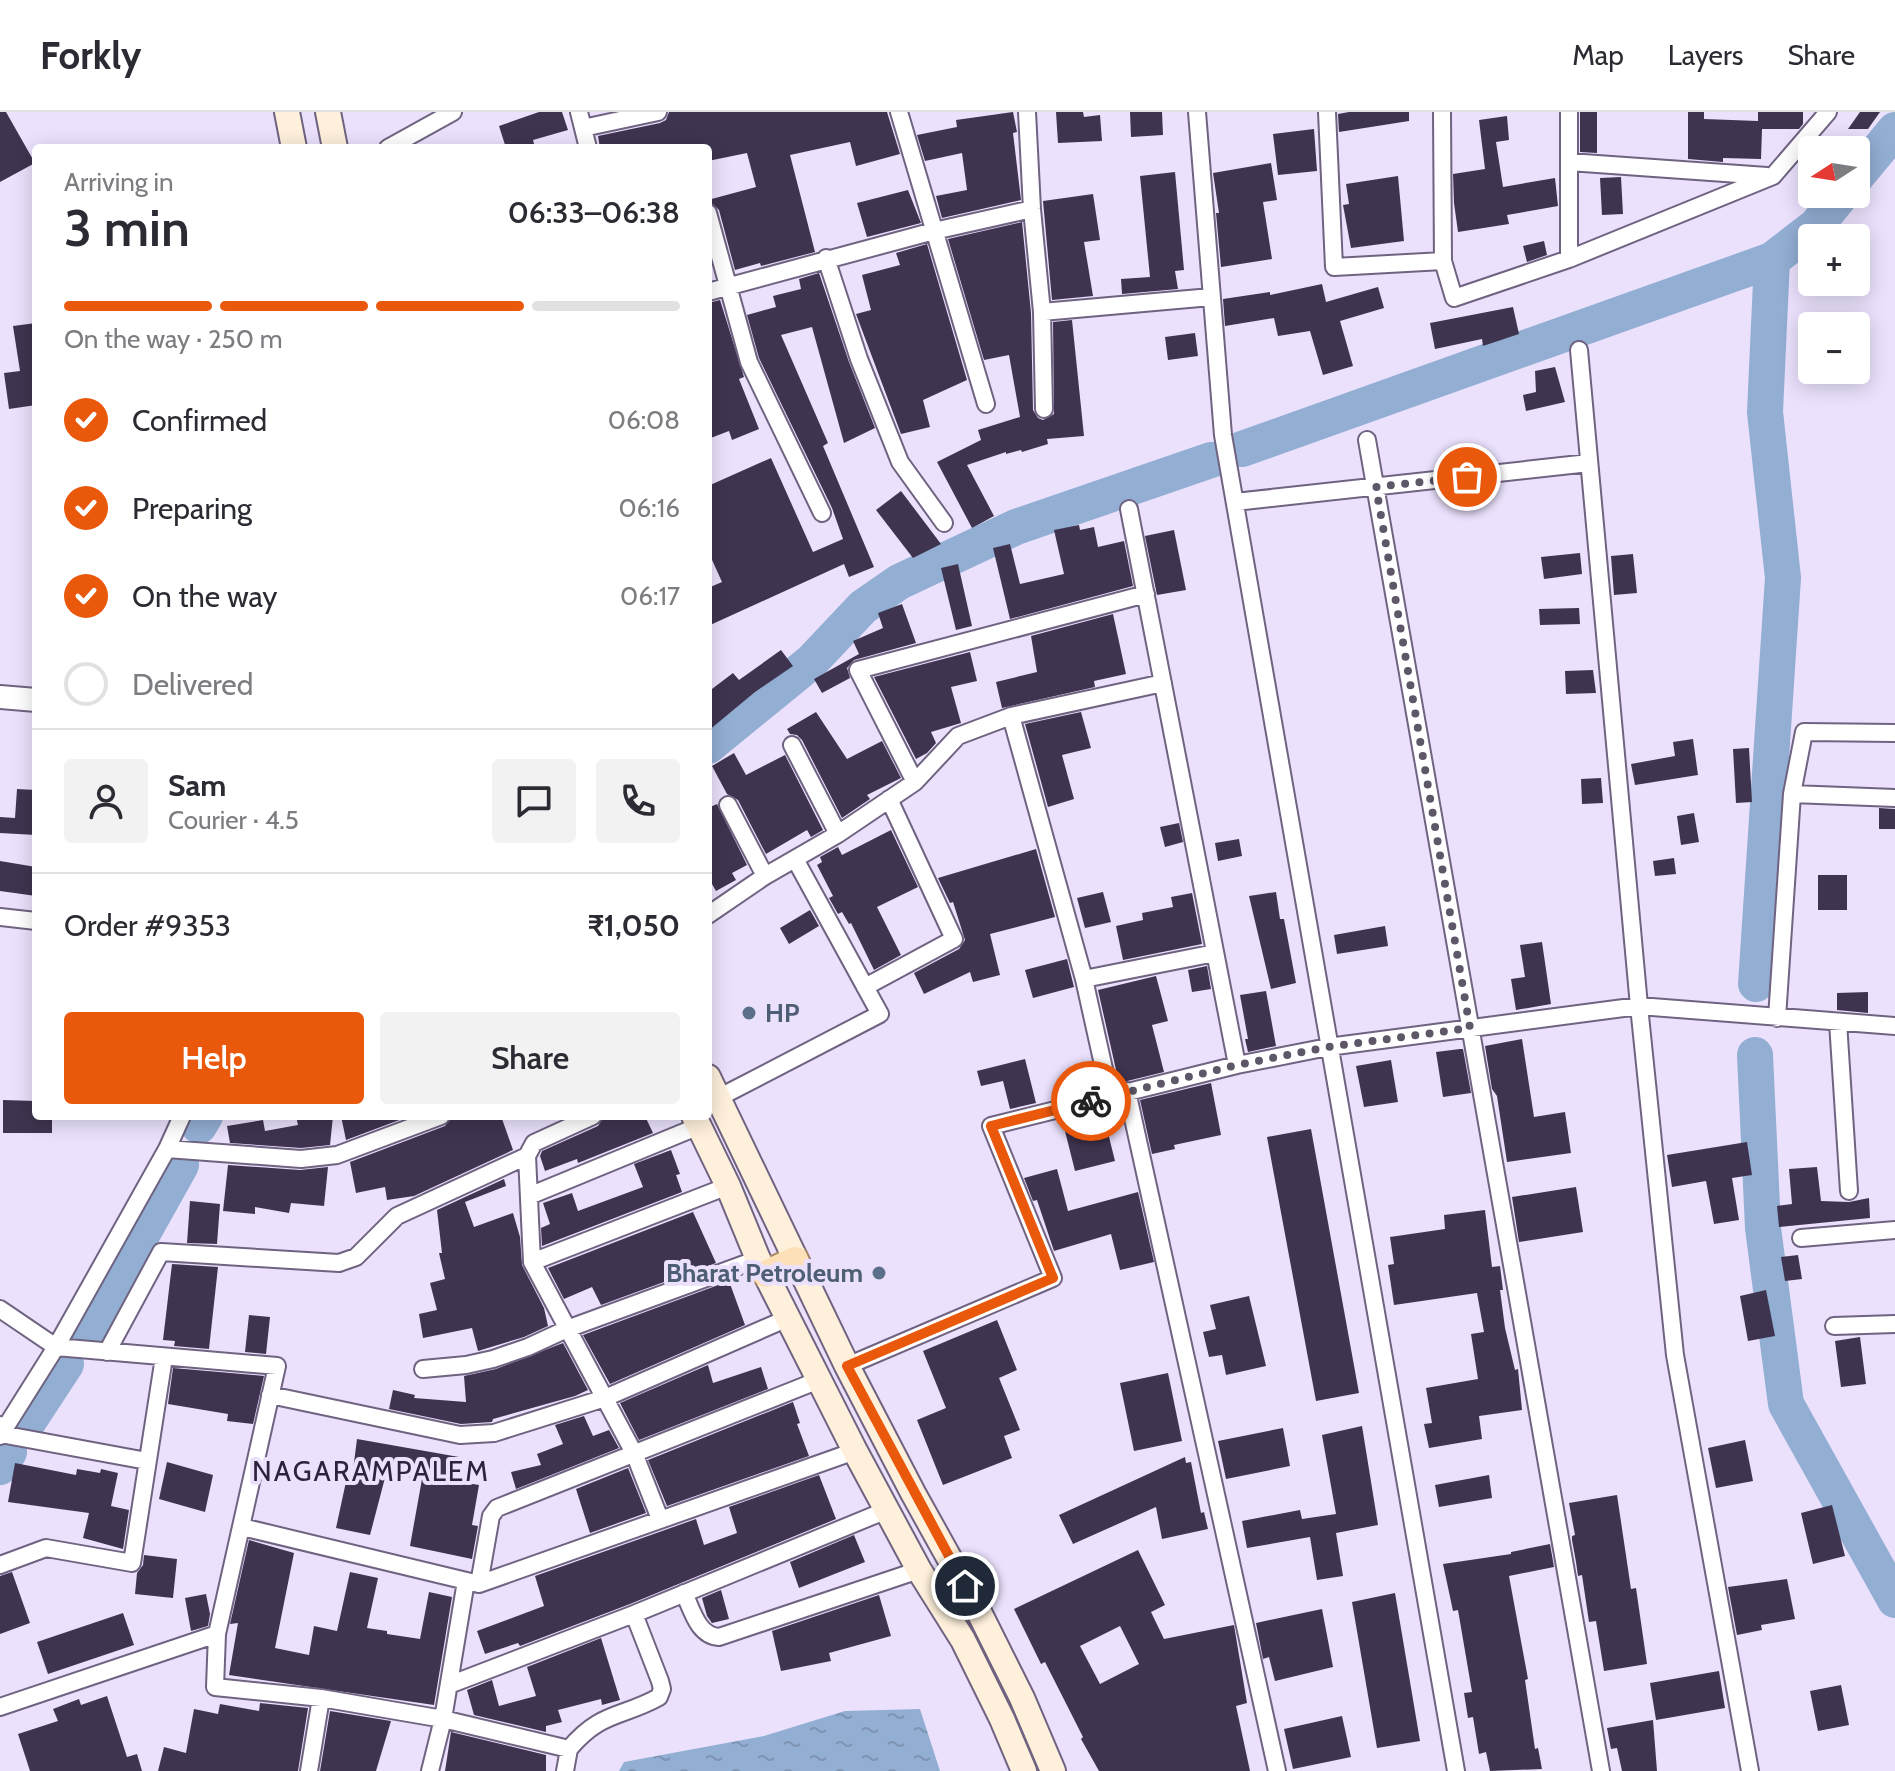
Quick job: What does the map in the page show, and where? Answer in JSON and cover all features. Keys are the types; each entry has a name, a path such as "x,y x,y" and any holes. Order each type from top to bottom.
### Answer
{"main road":[{"path":"287,112 293,144"},
{"path":"328,112 334,144"},
{"path":"713,1087 847,1366 1022,1698 1053,1771"},
{"path":"696,1121 762,1266 819,1380 919,1570 963,1640 1024,1771"},
{"path":"762,1266 795,1260"}],"street":[{"path":"395,144 453,112"},
{"path":"587,144 581,120 658,112"},
{"path":"899,112 986,404"},
{"path":"1027,112 1042,312 1044,409"},
{"path":"1197,112 1223,435 1456,1771"},
{"path":"1327,112 1334,267 1443,261"},
{"path":"1442,112 1443,261 1454,298 1569,259 1773,176 1828,112"},
{"path":"1569,112 1569,259"},
{"path":"1569,162 1773,176"},
{"path":"712,291 826,258 1032,209"},
{"path":"712,228 749,362 822,513"},
{"path":"826,258 859,359 900,462 944,523"},
{"path":"1042,312 1211,297"},
{"path":"1579,350 1639,1006 1675,1355 1750,1771"},
{"path":"1367,440 1601,1771"},
{"path":"1235,502 1589,463"},
{"path":"1129,509 1237,1065"},
{"path":"915,782 858,670 1146,594"},
{"path":"712,912 915,782 958,736 1011,716 1163,683"},
{"path":"0,697 32,700"},
{"path":"1011,716 1084,979 1110,1096"},
{"path":"1777,1018 1792,794 1804,732 1895,733"},
{"path":"792,745 838,834"},
{"path":"1792,794 1895,798"},
{"path":"865,987 954,939 889,799"},
{"path":"728,805 765,876"},
{"path":"713,1087 880,1014 795,859"},
{"path":"0,917 32,921"},
{"path":"1084,979 1215,953"},
{"path":"847,1366 1053,1278 991,1126 1237,1065 1328,1047 1639,1006 1895,1026"},
{"path":"1838,1022 1849,1191"},
{"path":"1127,1091 1277,1771"},
{"path":"147,1461 0,1431 56,1347 180,1120"},
{"path":"167,1149 320,1158 337,1155 430,1120"},
{"path":"584,1120 534,1143 527,1156 532,1262 634,1453 660,1519"},
{"path":"529,1196 696,1121"},
{"path":"107,1352 161,1252 339,1263 356,1257 397,1216 527,1156"},
{"path":"532,1262 728,1186"},
{"path":"1801,1238 1895,1230"},
{"path":"423,1369 493,1359 567,1329 762,1266"},
{"path":"0,1309 56,1347 277,1366 217,1634 215,1687 321,1698 443,1719 569,1749"},
{"path":"270,1395 477,1436 605,1398 788,1318"},
{"path":"1834,1326 1895,1324"},
{"path":"0,1565 46,1548 132,1563 164,1357"},
{"path":"430,1771 473,1582 491,1516 497,1508 819,1380"},
{"path":"242,1527 473,1582 855,1451"},
{"path":"449,1685 634,1614 887,1510"},
{"path":"684,1593 703,1631 709,1637 719,1637 919,1570"},
{"path":"565,1771 569,1749 584,1731 606,1718 659,1697 662,1689 660,1681 634,1614"},
{"path":"0,1707 217,1634"},
{"path":"309,1771 321,1698"}],"water":[{"path":"920,1709 940,1771 619,1771 624,1762 764,1736 845,1711"}],"building":[{"path":"0,112 6,112 32,158 32,165 0,182"},
{"path":"539,112 562,112 568,130 533,140 534,144 505,144 499,126"},
{"path":"669,112 887,112 900,154 856,166 850,142 790,155 815,252 735,270 719,210 712,204 712,199 756,187 747,153 712,160 712,144 599,144 598,136 666,120"},
{"path":"1013,112 1021,200 942,218 936,196 967,190 962,153 925,161 917,135 957,127 956,120"},
{"path":"1056,112 1083,112 1084,117 1100,115 1102,141 1058,143"},
{"path":"1130,112 1162,112 1163,135 1131,137"},
{"path":"1409,112 1409,121 1339,132 1338,114"},
{"path":"1580,112 1597,112 1597,153 1580,152"},
{"path":"1688,112 1704,112 1704,119 1758,121 1758,112 1803,112 1803,124 1799,129 1762,129 1761,159 1723,158 1723,162 1688,159"},
{"path":"1860,112 1880,112 1868,129 1848,129"},
{"path":"1507,116 1509,140 1496,142 1503,187 1555,178 1558,206 1507,215 1509,224 1458,232 1453,174 1485,169 1479,120"},
{"path":"1314,129 1317,171 1278,175 1273,134"},
{"path":"1271,163 1277,200 1263,202 1272,259 1221,267 1216,213 1219,213 1213,173"},
{"path":"1175,172 1184,270 1175,271 1178,289 1122,294 1121,279 1150,277 1140,176"},
{"path":"1398,176 1404,241 1351,248 1343,205 1349,204 1346,184"},
{"path":"1621,177 1623,214 1602,215 1600,178"},
{"path":"908,190 921,223 867,237 857,203"},
{"path":"1093,194 1100,240 1084,242 1093,296 1052,300 1043,201"},
{"path":"1022,222 1031,313 1033,410 1043,420 1054,414 1053,322 1072,320 1084,436 1047,439 1048,444 1022,452 1006,452 967,465 994,516 972,528 937,462 981,440 978,430 1020,417 1009,355 984,360 948,239"},
{"path":"1544,241 1547,255 1527,262 1523,246"},
{"path":"927,244 967,380 923,400 930,427 901,434 856,314 871,310 862,275 900,265 896,253"},
{"path":"819,273 875,428 844,443 812,327 781,335 828,443 823,446 874,567 849,577 844,564 712,624 712,586 722,582 712,560 712,484 771,458 813,552 843,539 832,508 759,358 747,315 776,307 773,296 801,289 799,279"},
{"path":"1322,284 1326,302 1378,287 1384,308 1340,321 1353,366 1323,375 1310,331 1278,336 1274,318 1225,326 1223,299 1270,292 1270,295"},
{"path":"720,300 744,377 739,379 759,429 732,440 729,431 712,437 712,302"},
{"path":"1513,307 1519,334 1483,346 1482,339 1435,349 1430,323"},
{"path":"32,324 32,406 9,409 4,373 20,371 13,326"},
{"path":"1195,333 1198,356 1168,360 1165,337"},
{"path":"1555,367 1565,402 1526,411 1523,395 1536,392 1535,371"},
{"path":"901,491 941,544 913,558 876,510"},
{"path":"1079,525 1080,530 1094,527 1098,547 1124,541 1133,586 1010,619 993,548 1010,544 1020,584 1064,574 1054,530"},
{"path":"1174,530 1186,590 1157,595 1145,536"},
{"path":"1580,553 1582,574 1544,579 1541,557"},
{"path":"1633,554 1637,593 1614,595 1611,556"},
{"path":"958,564 972,626 956,630 941,568"},
{"path":"902,604 916,643 854,660 847,668 850,678 822,693 814,679 859,654 853,641 883,628 878,613"},
{"path":"1579,608 1580,624 1540,625 1539,609"},
{"path":"1113,614 1126,674 1094,681 1095,687 1002,708 996,682 1037,672 1031,636"},
{"path":"781,650 793,666 712,728 712,689 733,673 739,680"},
{"path":"970,652 977,681 951,687 961,723 931,732 936,743 916,759 874,677"},
{"path":"1593,670 1596,693 1566,694 1565,671"},
{"path":"816,712 847,759 882,741 901,778 867,795 870,799 842,818 802,740 787,729"},
{"path":"1081,712 1091,748 1062,755 1074,799 1048,807 1025,724"},
{"path":"1693,739 1698,775 1635,785 1631,764 1675,756 1673,742"},
{"path":"1749,748 1752,802 1736,803 1733,749"},
{"path":"734,753 746,775 785,755 823,830 811,837 807,830 766,854 738,800 727,794 712,766"},
{"path":"1601,778 1603,803 1582,804 1581,779"},
{"path":"17,789 32,790 32,835 0,833 0,817 15,818"},
{"path":"717,804 747,865 732,873 736,880 716,891 712,884 712,806"},
{"path":"1879,808 1895,809 1895,829 1879,829"},
{"path":"1694,813 1699,842 1681,845 1677,816"},
{"path":"1179,823 1183,842 1165,847 1160,827"},
{"path":"891,830 918,887 877,907 901,955 874,970 851,923 842,912 838,914 829,898 833,896 817,865 822,862 820,857 838,847 842,855"},
{"path":"1239,839 1242,856 1218,861 1215,843"},
{"path":"1036,849 1055,917 990,934 1000,975 973,982 970,972 924,994 914,973 959,949 965,940 953,902 950,903 938,878"},
{"path":"1674,858 1676,874 1655,876 1653,861"},
{"path":"0,861 32,866 32,895 0,891"},
{"path":"1818,875 1847,875 1847,910 1818,910"},
{"path":"1103,892 1111,922 1085,928 1077,898"},
{"path":"1276,892 1296,983 1271,989 1249,896"},
{"path":"1192,893 1202,944 1123,960 1116,926 1143,920 1142,913 1173,907 1171,897"},
{"path":"810,910 819,926 789,944 780,928"},
{"path":"1385,926 1388,946 1337,954 1334,935"},
{"path":"1542,942 1551,1004 1516,1010 1511,979 1525,977 1520,945"},
{"path":"1067,959 1074,987 1033,998 1025,970"},
{"path":"1207,966 1211,989 1192,992 1188,970"},
{"path":"1156,976 1168,1021 1152,1025 1164,1072 1119,1083 1098,990"},
{"path":"1266,991 1276,1046 1248,1052 1240,995"},
{"path":"1868,992 1868,1013 1837,1010 1837,993"},
{"path":"1522,1039 1534,1117 1565,1112 1571,1153 1507,1162 1497,1096 1492,1089 1485,1046"},
{"path":"1463,1049 1471,1093 1443,1097 1436,1052"},
{"path":"1025,1059 1036,1103 1010,1109 1003,1081 981,1086 977,1071"},
{"path":"1391,1060 1398,1102 1364,1107 1356,1066"},
{"path":"1211,1083 1221,1135 1174,1145 1175,1149 1152,1154 1140,1100"},
{"path":"3,1100 32,1101 32,1120 52,1120 52,1133 3,1133"},
{"path":"1103,1113 1115,1161 1075,1171 1063,1123"},
{"path":"263,1120 265,1131 298,1125 297,1120 333,1120 330,1145 301,1148 230,1143 227,1126"},
{"path":"342,1120 399,1120 346,1140"},
{"path":"449,1120 502,1120 513,1150 414,1196 387,1200 385,1187 356,1193 350,1162 445,1126"},
{"path":"602,1120 647,1120 653,1133 578,1163 577,1159 545,1171 540,1156 542,1151 598,1126"},
{"path":"1311,1129 1359,1393 1316,1401 1267,1137"},
{"path":"1747,1142 1752,1175 1732,1178 1739,1220 1714,1224 1706,1181 1672,1187 1667,1155"},
{"path":"671,1150 680,1174 676,1175 682,1192 542,1246 541,1228 550,1224 543,1203 572,1193 578,1211 643,1187 634,1164"},
{"path":"228,1165 300,1170 328,1167 324,1206 291,1203 289,1213 255,1207 255,1214 223,1211"},
{"path":"1817,1167 1821,1201 1849,1202 1869,1198 1870,1218 1779,1227 1777,1206 1792,1204 1789,1169"},
{"path":"1057,1169 1068,1211 1138,1192 1154,1262 1120,1270 1111,1234 1054,1251 1037,1200 1033,1201 1024,1178"},
{"path":"504,1179 506,1186 465,1202 474,1227 513,1213 520,1237 522,1265 544,1308 548,1326 478,1351 472,1328 423,1338 419,1314 437,1310 430,1283 445,1279 439,1253 442,1253 437,1210"},
{"path":"1576,1187 1583,1232 1519,1242 1512,1197"},
{"path":"190,1201 220,1204 217,1244 187,1243"},
{"path":"1485,1210 1492,1267 1500,1266 1505,1328 1515,1370 1518,1369 1522,1410 1479,1416 1482,1439 1429,1448 1424,1424 1432,1423 1426,1388 1478,1379 1471,1334 1484,1332 1477,1293 1394,1305 1388,1265 1394,1264 1390,1237 1445,1229 1444,1215"},
{"path":"693,1212 716,1263 601,1305 592,1287 564,1299 548,1268"},
{"path":"1798,1255 1802,1279 1785,1281 1781,1257"},
{"path":"172,1264 218,1267 209,1349 174,1346 175,1341 163,1340"},
{"path":"729,1281 745,1325 610,1384 583,1335"},
{"path":"1766,1290 1775,1336 1748,1341 1740,1296"},
{"path":"1249,1296 1266,1366 1226,1375 1222,1355 1209,1357 1203,1332 1216,1329 1210,1305"},
{"path":"249,1315 270,1317 266,1354 245,1352"},
{"path":"997,1320 1017,1370 999,1378 1020,1430 1004,1436 1012,1458 943,1485 917,1420 946,1408 923,1351"},
{"path":"1860,1337 1866,1384 1841,1387 1835,1341"},
{"path":"563,1343 588,1390 575,1396 493,1419 492,1422 461,1424 389,1409 393,1390 415,1395 414,1398 466,1402 464,1376 496,1369"},
{"path":"708,1365 713,1383 761,1367 768,1389 639,1440 620,1403"},
{"path":"173,1368 264,1376 253,1424 227,1421 228,1414 168,1404"},
{"path":"1168,1373 1182,1441 1134,1451 1120,1383"},
{"path":"793,1402 800,1423 797,1424 809,1456 667,1506 648,1460"},
{"path":"584,1416 593,1436 609,1430 619,1448 516,1489 511,1472 541,1465 537,1454 563,1444 555,1425"},
{"path":"1362,1426 1378,1525 1336,1533 1343,1576 1317,1580 1310,1537 1247,1548 1242,1521 1300,1510 1302,1519 1336,1514 1322,1435"},
{"path":"1283,1428 1290,1466 1226,1479 1218,1441"},
{"path":"357,1439 459,1457 455,1481 479,1485 472,1525 478,1526 472,1559 410,1546 422,1479 386,1474 370,1535 336,1528 347,1477 352,1478"},
{"path":"1745,1440 1753,1481 1716,1488 1708,1448"},
{"path":"1185,1457 1186,1463 1191,1462 1201,1513 1204,1512 1208,1529 1162,1539 1156,1507 1073,1544 1059,1515"},
{"path":"167,1462 213,1475 205,1512 159,1499"},
{"path":"15,1463 76,1475 77,1469 118,1473 111,1506 129,1510 123,1549 83,1538 89,1513 8,1502"},
{"path":"628,1468 646,1513 590,1533 576,1489"},
{"path":"819,1475 836,1519 630,1604 520,1646 518,1643 485,1654 477,1631 544,1606 535,1576 696,1519 704,1545 737,1533 729,1507"},
{"path":"1489,1475 1492,1498 1439,1507 1435,1485"},
{"path":"1617,1495 1631,1589 1636,1588 1647,1664 1604,1671 1596,1621 1589,1622 1582,1575 1578,1576 1569,1503"},
{"path":"1832,1505 1845,1556 1813,1564 1801,1513"},
{"path":"854,1535 865,1562 799,1588 790,1562"},
{"path":"249,1540 294,1553 275,1648 309,1655 314,1626 337,1631 350,1572 378,1578 367,1628 387,1631 387,1634 420,1639 429,1592 452,1597 434,1705 229,1675 238,1623 230,1624"},
{"path":"1550,1544 1554,1567 1509,1576 1528,1679 1525,1680 1535,1749 1538,1748 1542,1769 1490,1771 1486,1752 1479,1754 1473,1717 1468,1718 1464,1693 1472,1692 1458,1610 1453,1611 1443,1564 1511,1554"},
{"path":"1138,1550 1165,1605 1151,1612 1164,1639 1234,1625 1247,1703 1236,1706 1250,1771 1099,1771 1045,1662 1041,1664 1014,1609","holes":["1120,1626 1139,1664 1100,1684 1080,1646"]},
{"path":"144,1555 177,1559 173,1598 135,1594 137,1573 143,1565"},
{"path":"12,1572 30,1623 0,1634 0,1576"},
{"path":"1787,1579 1795,1619 1761,1625 1762,1630 1737,1635 1728,1587"},
{"path":"721,1590 729,1619 712,1623 702,1598"},
{"path":"1395,1593 1420,1741 1377,1748 1352,1602"},
{"path":"206,1594 210,1614 208,1626 191,1631 185,1598"},
{"path":"879,1595 891,1636 829,1653 831,1661 781,1671 772,1631"},
{"path":"1322,1609 1333,1667 1275,1681 1269,1657 1263,1659 1256,1623"},
{"path":"123,1613 134,1645 48,1674 37,1642"},
{"path":"601,1638 620,1700 602,1705 601,1699 558,1710 562,1722 546,1726 546,1732 474,1715 467,1690 492,1680 499,1706 536,1696 527,1667"},
{"path":"1719,1671 1725,1708 1656,1720 1650,1683"},
{"path":"1841,1685 1849,1725 1818,1731 1810,1691"},
{"path":"107,1696 127,1757 137,1754 142,1771 30,1771 18,1734 58,1721 53,1709 79,1699 81,1705"},
{"path":"260,1703 308,1708 298,1771 158,1771 164,1747 186,1753 194,1709 218,1714 220,1704 259,1711"},
{"path":"330,1711 391,1721 376,1771 320,1771"},
{"path":"1342,1716 1351,1757 1293,1769 1284,1729"},
{"path":"1653,1720 1657,1771 1622,1771 1617,1748 1611,1749 1607,1728"},
{"path":"451,1732 546,1755 546,1771 445,1771"}],"waterway":[{"path":"1870,160 1895,130"},
{"path":"1242,449 1772,260 1816,226 1831,208"},
{"path":"1756,984 1783,578 1765,412 1772,260"},
{"path":"712,743 811,662 863,607 899,582 1016,527 1211,460"},
{"path":"1755,1055 1763,1228 1786,1404 1895,1600"},
{"path":"199,1126 203,1120"},
{"path":"86,1335 181,1165"},
{"path":"24,1428 66,1364"},
{"path":"0,1467 9,1452"}],"way so far":[{"path":"1091,1101 1237,1065 1328,1047 1470,1028 1376,487 1467,477"}],"place":[{"name":"HP","path":"749,1013"},
{"name":"Bharat Petroleum","path":"879,1273"}],"district":[{"name":"NAGARAMPALEM","path":"371,1471"}],"route":[{"path":"965,1586 847,1366 1053,1278 991,1126 1091,1101"}]}
